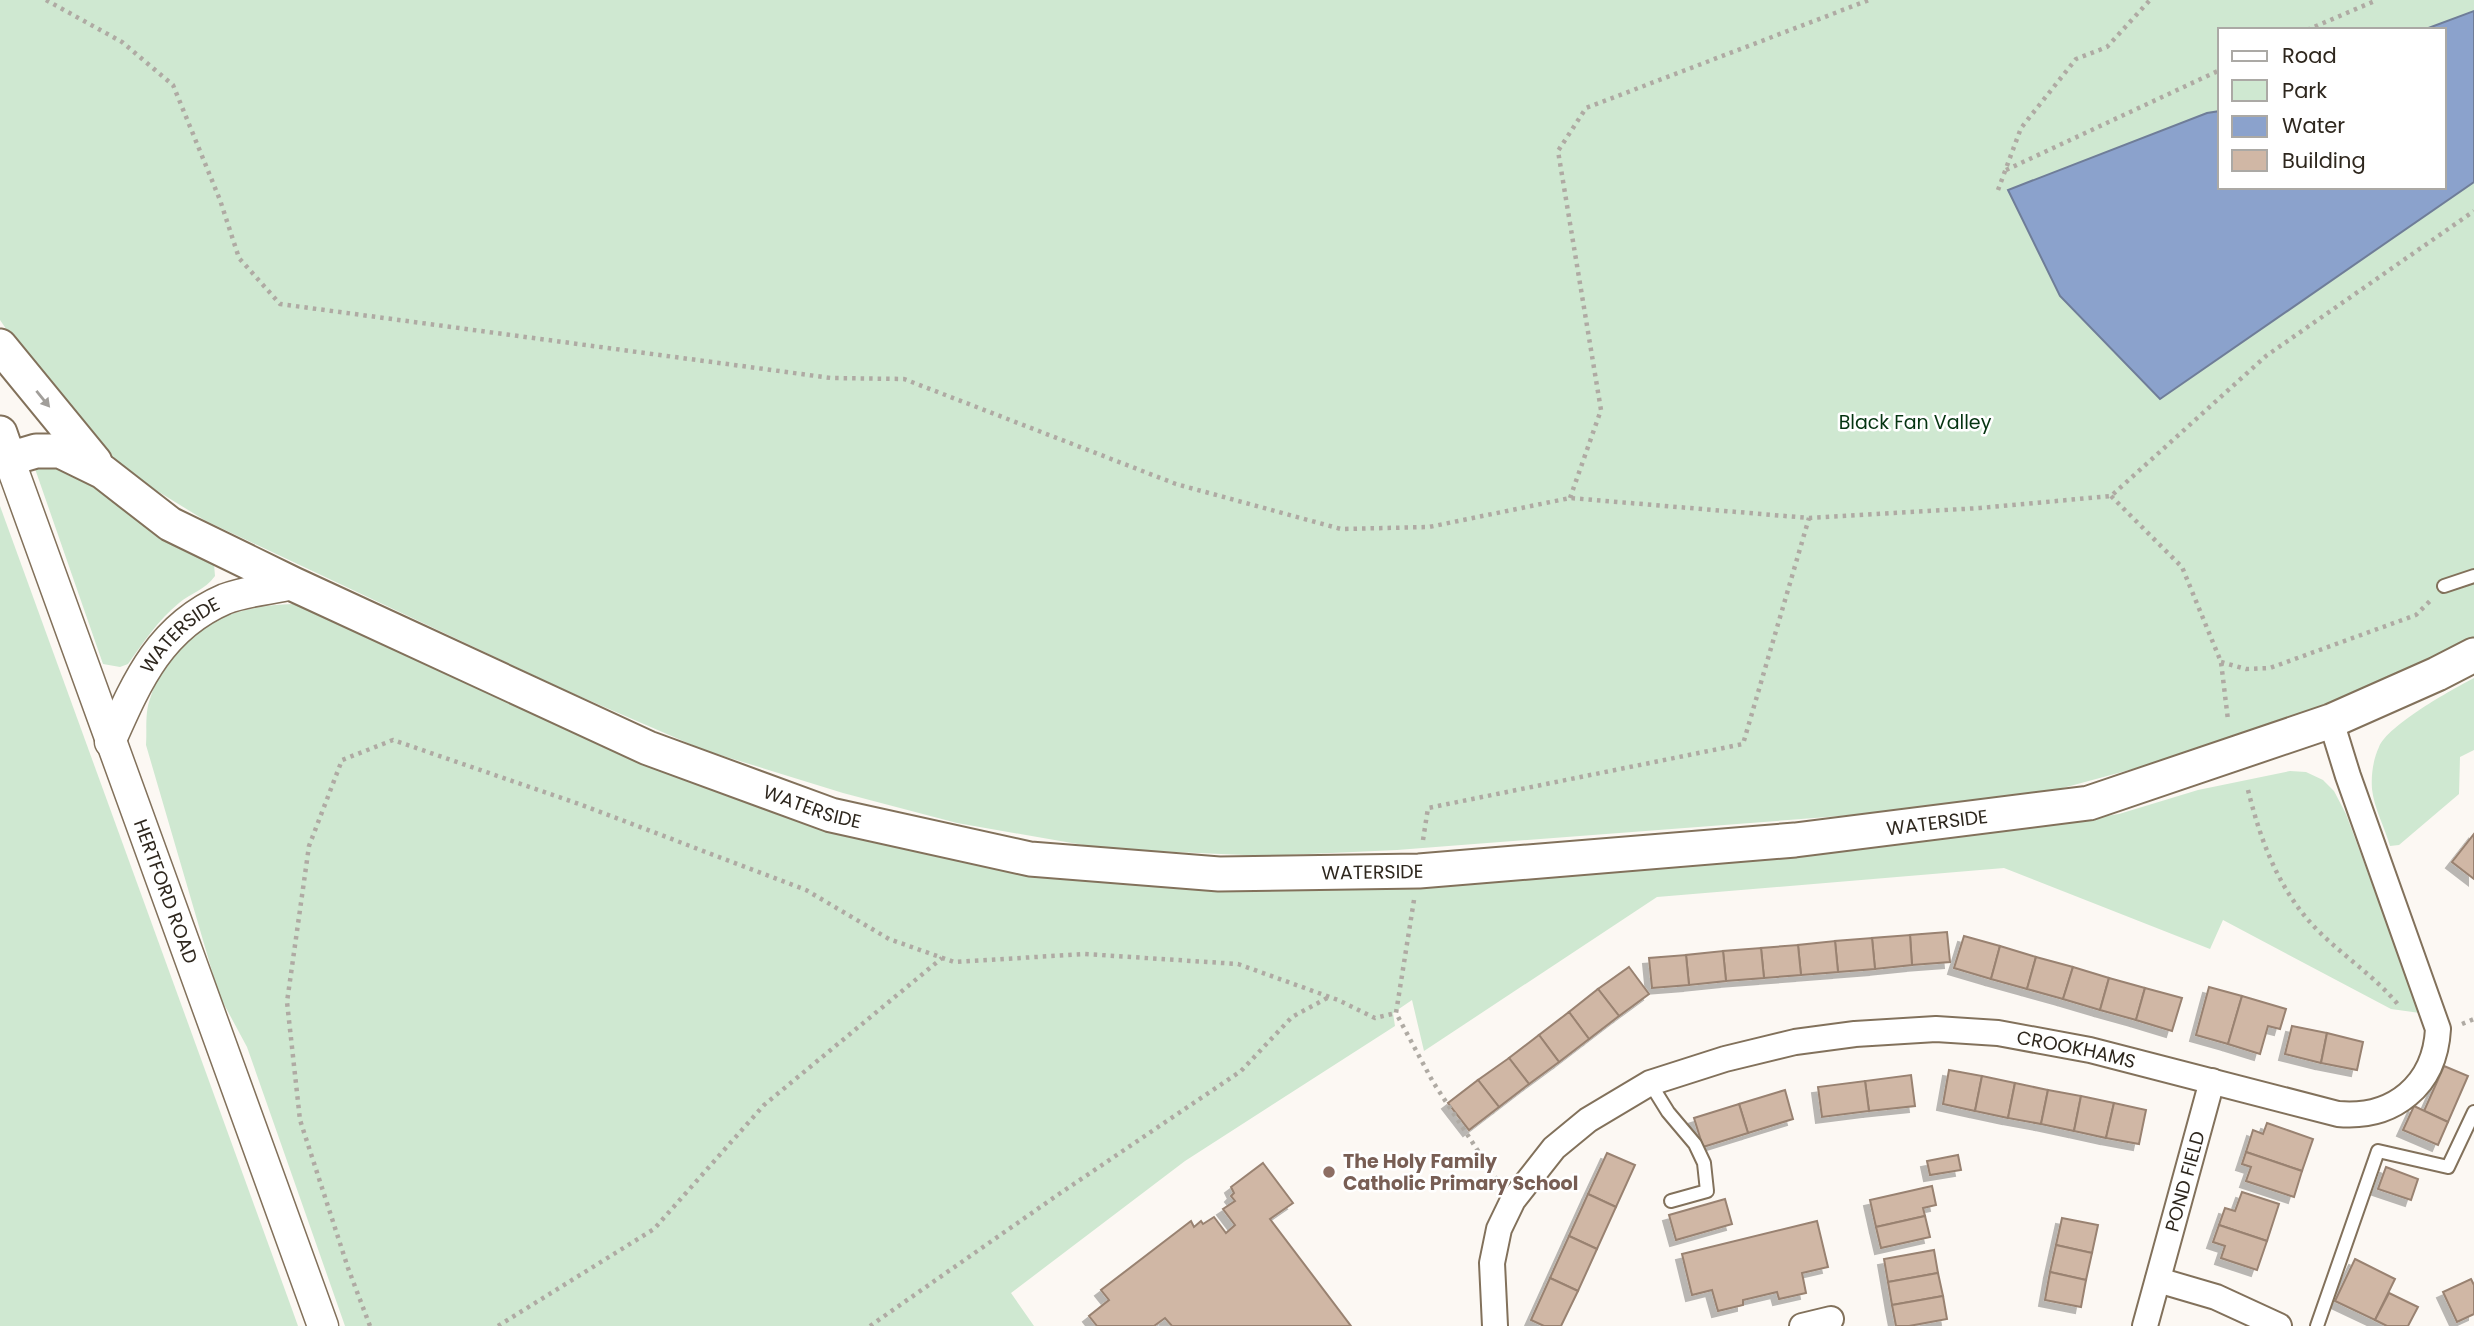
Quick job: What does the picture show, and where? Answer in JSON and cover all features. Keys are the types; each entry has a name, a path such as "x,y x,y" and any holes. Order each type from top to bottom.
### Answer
{"main road":[{"name":"WATERSIDE","path":"0,346 103,472"},
{"name":"WATERSIDE","path":"5,446 36,451 60,450 103,472 170,524 293,584 648,748 831,815 1030,859 1220,874 1419,871 1795,840 2089,803 2331,721 2474,655"}],"street":[{"name":"HERTFORD ROAD","path":"5,446 323,1326"},
{"name":"WATERSIDE","path":"110,742 156,651 186,620 227,598 293,584"},
{"name":"CROOKHAMS","path":"1495,1326 1492,1263 1499,1229 1513,1200 1554,1148 1588,1120 1650,1083 1724,1059 1795,1042 1855,1034 1936,1029 1998,1033 2064,1045 2338,1114 2358,1116 2373,1113 2411,1092 2423,1080 2432,1062 2438,1029 2356,800 2331,721"},
{"name":"POND FIELD","path":"2145,1326 2212,1081"},
{"path":"2158,1280 2216,1297 2279,1326"},
{"path":"1802,1326 1830,1319"}],"lane":[{"path":"2444,586 2474,576"},
{"path":"1650,1083 1668,1112 1695,1144 1704,1163 1707,1191 1671,1201"},
{"path":"2317,1326 2378,1151 2448,1167 2474,1112"}],"path":[{"path":"46,0 122,42 173,85 220,200 239,258 280,304 831,378 904,379 1176,484 1341,529 1429,527 1570,498 1808,518 1980,508 2111,496 2266,356 2474,211"},
{"path":"1570,498 1601,410 1558,151 1586,108 1868,0"},
{"path":"1997,190 2021,128 2076,59 2107,47 2150,0"},
{"path":"2312,28 2377,0"},
{"path":"2005,170 2218,71"},
{"path":"2111,496 2182,567 2221,663 2228,720"},
{"path":"1428,808 1743,744 1808,518"},
{"path":"2221,663 2246,669 2270,668 2416,615 2444,586"},
{"path":"370,1326 348,1268 300,1120 287,1002 309,846 342,760 393,740 582,805 806,890 889,939 954,962 1085,954 1238,964 1329,996 1375,1018 1396,1013"},
{"path":"2248,790 2259,834 2281,883 2310,922 2389,993 2403,1011"},
{"path":"1419,871 1396,1013 1433,1082 1487,1166 1513,1200"},
{"path":"498,1326 654,1229 764,1105 943,958"},
{"path":"870,1326 1241,1071 1292,1017 1329,996"}],"green space":[{"name":"Black Fan Valley","path":"0,0 2474,0 2474,637 2382,682 2291,718 2170,759 2048,792 1893,812 1397,850 1267,856 1106,849 957,823 843,793 704,750 565,690 206,521 128,473 54,399 0,320"},
{"path":"55,460 214,564 215,576 211,581 171,610 128,664 120,667 103,664 33,463"},
{"path":"0,506 293,1312 298,1326 0,1326"},
{"path":"293,604 995,863 1689,860 1892,845 2035,827 2119,814 2198,790 2290,771 2306,772 2323,780 2334,791 2346,814 2420,1013 2391,1009 2223,920 2210,949 2004,868 1657,897 1424,1051 1412,1000 1393,1013 1395,1026 1185,1161 1011,1293 1034,1326 345,1326 247,1047 219,995 146,745 149,702 158,678 171,657 186,641 223,617 244,610"},
{"path":"2474,678 2474,750 2460,757 2459,794 2399,845 2390,846 2372,789 2373,768 2379,747 2394,729 2407,719"}],"water":[{"path":"2474,11 2474,182 2160,399 2060,296 2008,190 2207,113 2218,111 2218,189 2446,189 2446,28 2428,28"}],"building":[{"path":"2474,834 2474,879 2452,862"},
{"path":"1947,932 1950,962 1912,965 1910,935"},
{"path":"1910,935 1912,965 1875,969 1872,938"},
{"path":"1964,936 2000,946 1991,979 1954,968"},
{"path":"1872,938 1875,969 1838,972 1835,941"},
{"path":"1835,941 1838,972 1801,975 1798,945"},
{"path":"1798,945 1801,975 1764,978 1761,948"},
{"path":"2000,946 2036,957 2027,989 1991,979"},
{"path":"1761,948 1764,978 1726,981 1723,951"},
{"path":"1723,951 1726,981 1689,985 1686,955"},
{"path":"1686,955 1689,985 1652,988 1649,958"},
{"path":"2036,957 2073,967 2063,999 2027,989"},
{"path":"1629,967 1649,994 1619,1016 1598,989"},
{"path":"2073,967 2109,978 2100,1010 2063,999"},
{"path":"2109,978 2145,988 2136,1020 2100,1010"},
{"path":"2209,987 2242,996 2228,1044 2196,1035"},
{"path":"2145,988 2182,998 2172,1031 2136,1020"},
{"path":"1598,989 1619,1016 1589,1039 1569,1012"},
{"path":"2242,996 2286,1009 2280,1029 2268,1026 2260,1054 2228,1044"},
{"path":"1569,1012 1589,1039 1559,1062 1539,1035"},
{"path":"2292,1026 2327,1033 2321,1063 2285,1054"},
{"path":"2327,1033 2363,1042 2357,1070 2321,1063"},
{"path":"1539,1035 1559,1062 1529,1084 1509,1058"},
{"path":"1509,1058 1529,1084 1499,1107 1478,1080"},
{"path":"2444,1066 2468,1076 2448,1122 2424,1111"},
{"path":"1949,1070 1982,1076 1975,1111 1943,1104"},
{"path":"1911,1075 1915,1106 1869,1111 1865,1081"},
{"path":"1982,1076 2015,1083 2008,1118 1975,1111"},
{"path":"1478,1080 1499,1107 1469,1130 1448,1103"},
{"path":"1865,1081 1869,1111 1822,1117 1818,1087"},
{"path":"2015,1083 2048,1090 2041,1124 2008,1118"},
{"path":"1785,1090 1793,1119 1748,1133 1739,1104"},
{"path":"2048,1090 2081,1096 2074,1131 2041,1124"},
{"path":"2081,1096 2114,1103 2106,1138 2074,1131"},
{"path":"2114,1103 2146,1110 2139,1144 2106,1138"},
{"path":"1739,1104 1748,1133 1703,1147 1694,1118"},
{"path":"2414,1106 2448,1122 2438,1145 2403,1130"},
{"path":"2267,1123 2313,1139 2302,1171 2246,1152 2253,1130 2263,1134"},
{"path":"2246,1152 2302,1171 2294,1197 2246,1181 2251,1167 2242,1164"},
{"path":"1607,1153 1635,1165 1616,1207 1588,1194"},
{"path":"1958,1155 1961,1170 1930,1175 1927,1161"},
{"path":"1263,1163 1293,1203 1270,1219 1351,1326 1172,1326 1165,1318 1154,1326 1097,1326 1089,1316 1109,1300 1101,1290 1191,1221 1194,1227 1201,1221 1203,1224 1214,1217 1226,1233 1235,1225 1223,1209 1235,1201 1231,1196 1234,1193 1231,1187"},
{"path":"2386,1167 2418,1179 2411,1200 2378,1189"},
{"path":"1932,1186 1936,1205 1923,1208 1925,1216 1876,1227 1870,1200"},
{"path":"2242,1192 2279,1204 2267,1241 2219,1225 2225,1208 2235,1211"},
{"path":"1588,1194 1616,1207 1597,1249 1569,1236"},
{"path":"1725,1199 1732,1224 1676,1240 1669,1215"},
{"path":"1925,1216 1930,1237 1881,1248 1876,1227"},
{"path":"2062,1218 2098,1225 2092,1253 2056,1245"},
{"path":"1817,1221 1828,1267 1802,1273 1806,1293 1779,1299 1777,1292 1743,1300 1743,1305 1718,1311 1712,1290 1692,1295 1682,1254"},
{"path":"2219,1225 2267,1241 2257,1270 2221,1258 2225,1246 2213,1242"},
{"path":"1569,1236 1597,1249 1578,1291 1550,1278"},
{"path":"2056,1245 2092,1253 2086,1280 2050,1272"},
{"path":"1934,1250 1938,1273 1888,1282 1884,1259"},
{"path":"2355,1259 2395,1279 2375,1320 2335,1301"},
{"path":"2050,1272 2086,1280 2081,1307 2045,1300"},
{"path":"1938,1273 1943,1296 1892,1305 1888,1282"},
{"path":"1550,1278 1578,1291 1561,1326 1544,1326 1531,1320"},
{"path":"2471,1279 2474,1285 2474,1314 2457,1322 2443,1292"},
{"path":"2389,1293 2418,1307 2408,1326 2387,1326 2375,1320"},
{"path":"1943,1296 1947,1319 1896,1326 1892,1305"}],"place":[{"name":"The Holy Family Catholic Primary School","path":"1329,1172"}]}
